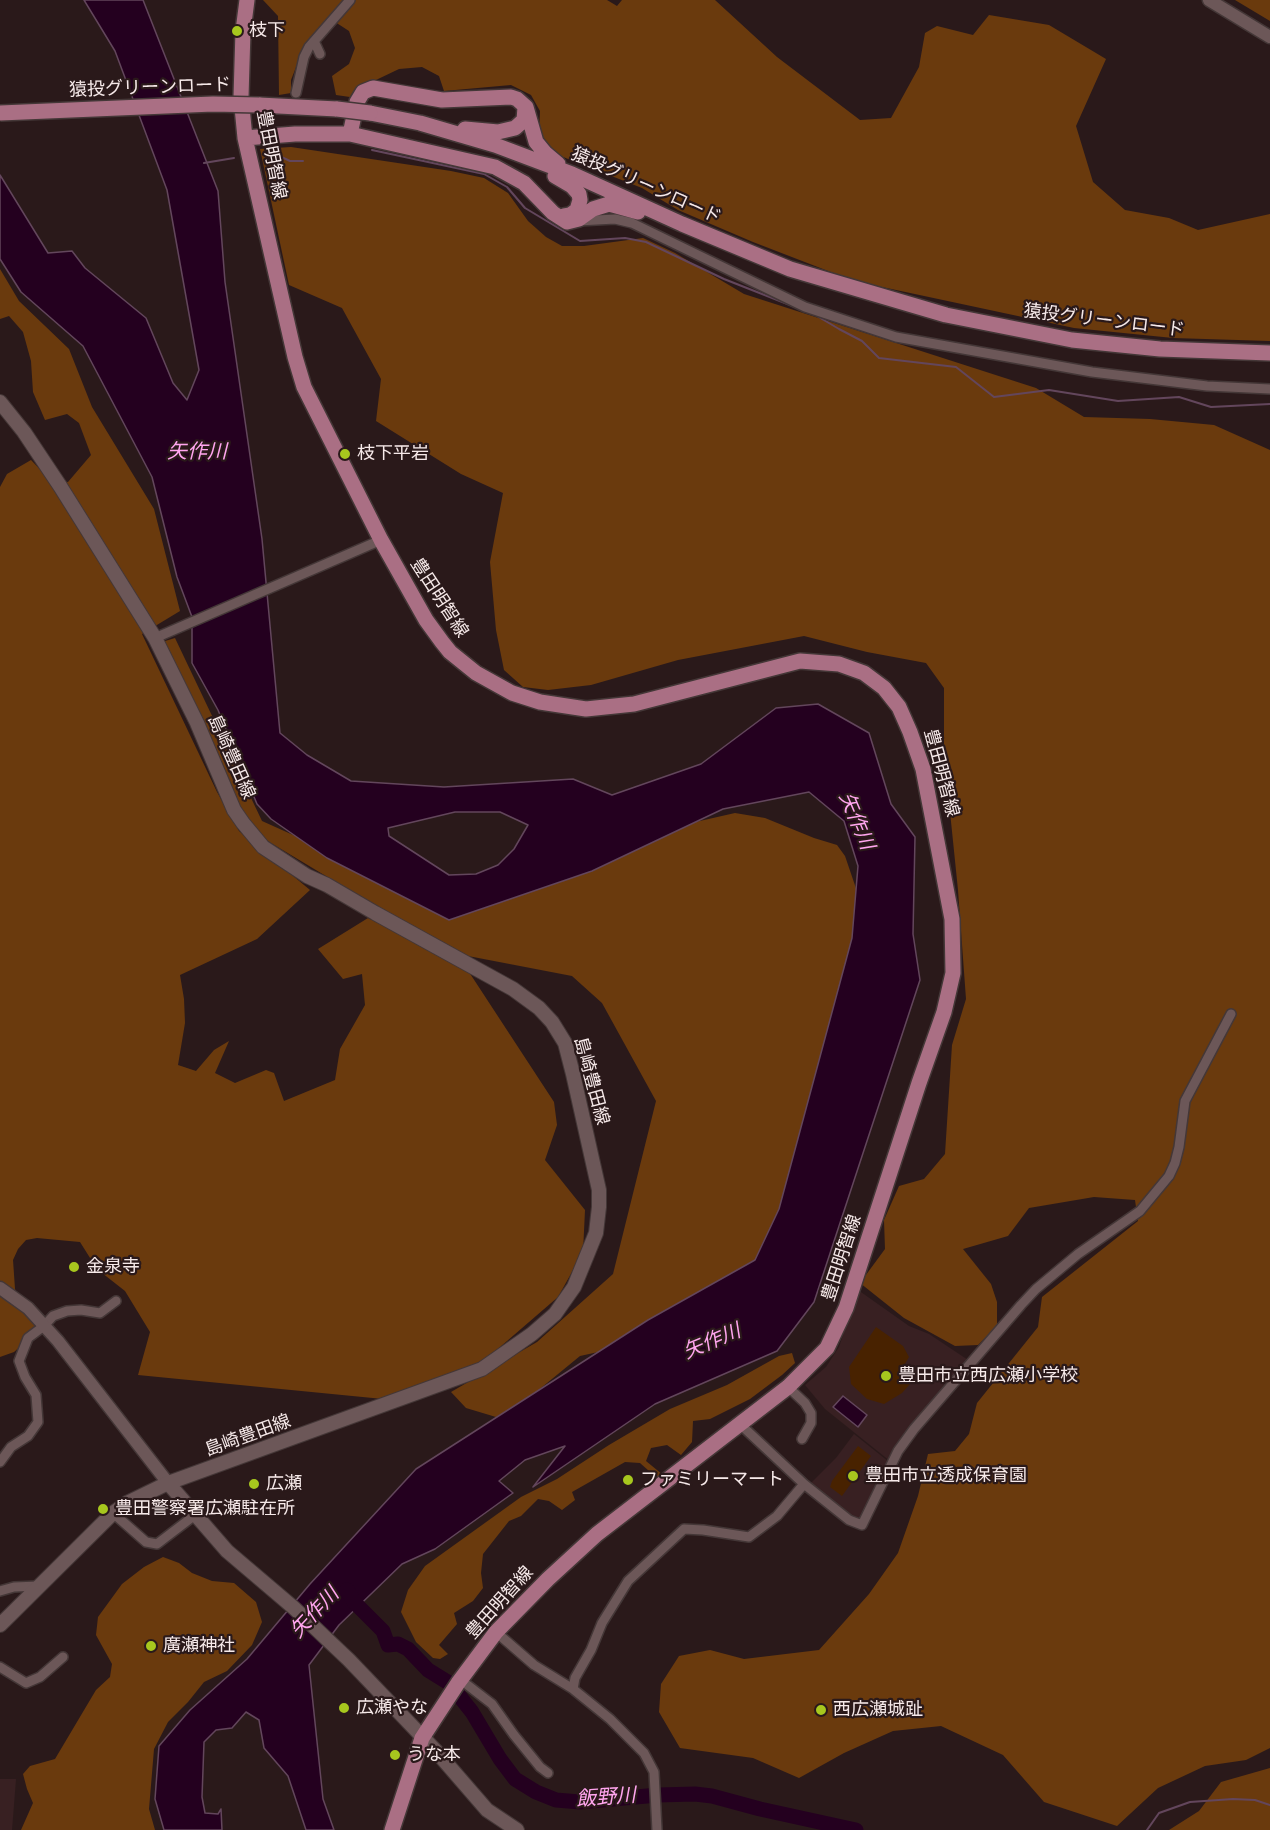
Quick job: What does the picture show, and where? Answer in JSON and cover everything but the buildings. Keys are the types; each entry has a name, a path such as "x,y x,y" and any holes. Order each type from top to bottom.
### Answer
{"main road":[{"name":"豊田明智線","path":"247,0 243,31 241,97 245,138 295,357 304,387 381,540 426,620 450,652 489,681 512,693 540,702 586,709 625,706 800,661 839,664 864,673 884,688 899,707 910,732 937,833 952,919 953,973 944,1012 846,1308 827,1348 788,1387 597,1534 548,1579 496,1632 459,1681 422,1738 392,1830"},
{"path":"350,134 357,102 363,93 373,88 442,100 511,97 522,102 529,112 533,135 540,148 572,174"},
{"path":"420,123 485,131 507,130 515,128 524,120 526,112 522,102"},
{"name":"猿投グリーンロード","path":"0,113 213,104 337,109 370,113 420,123 522,155 572,174 682,224 790,269 946,315 1072,340 1160,349 1270,353"},
{"path":"456,133 555,176 572,186 579,194 580,205 570,215 559,215 548,208"},
{"path":"245,138 295,134 350,134 495,167 524,183 561,220 573,222 593,209 609,204 631,210 730,250 790,269"},
{"name":"島崎豊田線","path":"0,402 60,486 159,636 234,810 263,846 307,876 513,989 539,1008 552,1022 565,1043 599,1190 596,1233 574,1287 555,1314 532,1334 482,1369 168,1484 127,1503 113,1513 0,1625"},
{"path":"168,1484 227,1551 269,1586 349,1660 435,1750 487,1810 517,1830"}],"street":[{"path":"296,93 304,57 314,41 350,0"},
{"path":"1209,0 1270,37"},
{"path":"314,41 320,54"},
{"path":"573,222 615,219 632,223 805,307 896,337 1092,372 1207,386 1270,389"},
{"path":"159,636 381,540"},
{"path":"741,1425 804,1484 849,1520 862,1525 898,1451 1021,1305 1036,1289 1078,1254 1140,1211 1169,1176 1179,1147 1185,1101 1231,1014"},
{"path":"0,1288 28,1308 58,1341 168,1484"},
{"path":"0,1462 11,1447 28,1436 38,1422 36,1395 19,1361 28,1338 53,1316 67,1311 81,1310 100,1313 116,1301"},
{"path":"788,1387 805,1403 811,1413 811,1423 802,1439"},
{"path":"573,1689 575,1678 591,1650 602,1623 628,1581 644,1564 684,1530 703,1530 750,1537 777,1516 804,1484"},
{"path":"113,1513 146,1542 157,1544 195,1515"},
{"path":"0,1590 39,1586"},
{"path":"496,1632 534,1665 573,1689 610,1719 644,1753 654,1773 657,1830"},
{"path":"0,1667 26,1683 40,1677 63,1657"},
{"path":"459,1681 492,1704 514,1735 540,1767 548,1773"}],"shaded area":[{"path":"263,0 607,0 617,6 622,0 715,0 777,57 860,120 891,118 919,67 925,33 937,26 973,35 989,15 1049,25 1106,59 1076,126 1093,182 1125,210 1169,218 1198,230 1270,214 1270,341 1173,338 1074,328 854,281 753,242 678,210 642,188 558,155 546,148 539,135 540,111 531,95 511,85 444,91 439,76 422,67 399,69 355,90 350,97 336,95 332,76 349,64 355,48 349,31 329,18 305,44 291,80 291,93 279,95 278,16"},
{"path":"1235,0 1270,0 1270,21"},
{"path":"291,147 484,178 508,193 528,221 546,237 562,246 584,246 643,238 675,253 744,294 1036,388 1084,417 1150,419 1214,425 1270,450 1270,1748 1246,1760 1205,1766 1158,1788 1117,1826 1044,1802 1003,1755 941,1726 893,1731 844,1753 799,1778 753,1758 680,1748 659,1712 661,1684 679,1656 710,1650 744,1659 819,1650 869,1594 898,1553 918,1496 928,1454 955,1451 969,1434 977,1403 1038,1327 1042,1297 1138,1221 1135,1200 1094,1197 1029,1208 1008,1236 963,1249 991,1284 997,1302 997,1326 978,1345 955,1346 904,1318 860,1283 885,1249 884,1220 899,1186 924,1179 945,1154 952,1045 966,999 944,753 944,688 926,663 867,652 804,636 678,660 591,685 548,690 523,687 504,670 496,630 490,562 503,493 461,474 376,421 381,379 342,308 289,285 260,149"},
{"path":"0,269 19,301 69,349 92,407 154,509 180,611 142,634 217,792 239,831 310,890 257,939 180,975 185,1023 178,1065 196,1071 214,1050 229,1041 215,1073 235,1083 266,1070 274,1073 284,1101 335,1080 340,1049 365,1005 362,974 343,979 318,949 368,918 425,944 467,969 554,1102 557,1125 545,1160 585,1210 583,1252 558,1297 485,1360 383,1399 138,1375 150,1332 125,1291 97,1269 80,1242 37,1238 26,1240 18,1249 13,1260 15,1289 21,1306 39,1330 14,1352 0,1357 0,487 7,474 31,460 53,483 68,482 91,455 79,423 67,414 45,420 33,392 31,361 23,332 9,316 0,319"},
{"path":"175,638 262,821 342,857 440,913 669,828 735,813 765,818 837,845 845,856 861,903 795,1178 755,1277 621,1347 580,1356 530,1397 496,1417 466,1408 451,1392 537,1342 613,1274 656,1101 602,1003 572,976 468,956 434,941 251,831 162,642"},
{"name":"豊田市立西広瀬小学校","path":"858,1290 909,1326 929,1334 968,1360 890,1461 825,1409 805,1385 826,1367 839,1347"},
{"path":"876,1327 903,1346 909,1357 899,1374 911,1383 902,1393 884,1404 867,1399 851,1384 849,1367"},
{"path":"792,1353 795,1363 750,1399 710,1419 693,1421 692,1442 681,1455 667,1445 651,1448 646,1461 663,1475 658,1479 640,1463 625,1462 572,1492 575,1500 562,1510 549,1501 538,1499 521,1516 509,1521 483,1554 481,1573 483,1588 473,1601 454,1613 457,1624 439,1645 448,1654 440,1659 433,1658 416,1642 401,1612 408,1590 425,1566 521,1497 557,1479 670,1409 727,1385 779,1356"},
{"name":"豊田市立透成保育園","path":"854,1434 889,1462 862,1520 851,1518 810,1484 836,1458"},
{"path":"858,1446 871,1456 842,1496 830,1487"},
{"path":"163,1557 212,1581 234,1583 256,1602 262,1622 252,1645 227,1671 204,1682 168,1722 154,1749 149,1809 155,1830 21,1830 33,1803 23,1774 30,1766 55,1759 96,1690 110,1677 112,1664 96,1635 98,1617 122,1584 144,1567"},
{"path":"1270,1768 1270,1830 1169,1830 1199,1811 1221,1782"},
{"path":"0,1779 16,1779 12,1830 0,1830"}],"water":[{"name":"矢作川","path":"84,0 143,0 218,191 225,282 262,539 280,733 307,755 351,781 444,787 573,779 612,795 701,764 776,708 818,704 869,733 891,804 915,837 913,934 920,980 814,1302 777,1351 655,1404 533,1487 565,1446 525,1460 499,1481 513,1493 435,1549 402,1564 339,1625 309,1665 323,1799 334,1830 306,1830 288,1776 264,1748 259,1720 246,1712 232,1728 216,1730 204,1742 202,1797 205,1813 218,1814 221,1809 222,1830 164,1830 155,1799 159,1746 190,1710 247,1659 310,1584 416,1469 648,1320 755,1260 779,1209 852,938 858,866 844,821 809,792 723,809 592,871 449,920 327,858 271,819 257,804 218,710 192,663 192,617 177,577 152,477 83,346 21,292 0,259 0,175 48,253 72,251 85,268 146,318 173,383 187,400 199,370 167,190 115,51","holes":["455,812 500,812 528,825 514,849 498,865 476,874 449,875 389,836 388,828"]},
{"path":"843,1396 867,1415 858,1427 833,1407"}],"waterway":[{"path":"372,150 484,174 507,187 525,208 580,241 625,238 646,242 724,279 795,307"},
{"path":"266,152 290,161 303,161"},
{"path":"204,163 234,158"},
{"path":"817,316 862,341 879,358 956,367 994,397 1049,390 1118,401 1179,397 1211,407 1270,404"},
{"name":"飯野川","path":"347,1590 355,1603 383,1631 388,1645 398,1644 408,1649 428,1670 449,1683 472,1712 500,1759 515,1779 536,1792 556,1800 580,1802 658,1795 712,1796 856,1830"},
{"path":"1147,1830 1159,1813 1190,1802 1233,1799 1255,1800 1270,1805"}],"place":[{"name":"枝下","path":"237,31"},
{"name":"枝下平岩","path":"345,454"},
{"name":"金泉寺","path":"74,1267"},
{"name":"豊田市立西広瀬小学校","path":"886,1376"},
{"name":"豊田市立透成保育園","path":"853,1476"},
{"name":"ファミリーマート","path":"628,1480"},
{"name":"広瀬","path":"254,1484"},
{"name":"豊田警察署広瀬駐在所","path":"103,1509"},
{"name":"廣瀬神社","path":"151,1646"},
{"name":"広瀬やな","path":"344,1708"},
{"name":"西広瀬城趾","path":"821,1710"},
{"name":"うな本","path":"395,1755"}]}
